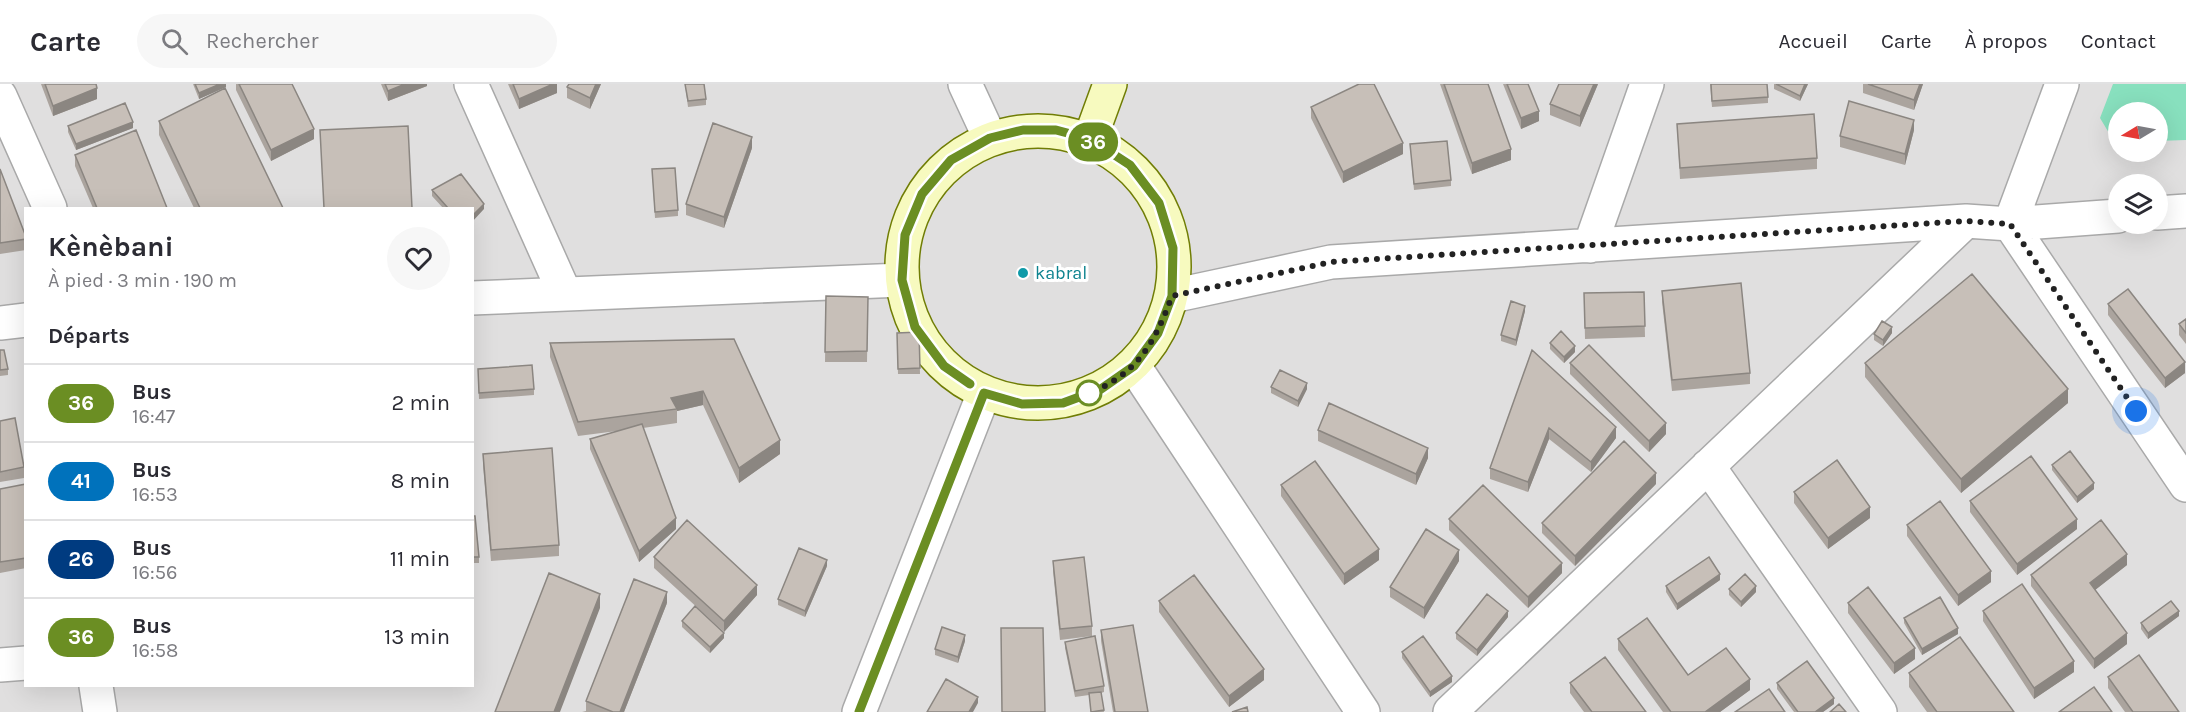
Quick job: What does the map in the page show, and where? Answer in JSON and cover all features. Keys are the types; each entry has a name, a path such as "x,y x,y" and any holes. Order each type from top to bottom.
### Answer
{"street":[{"path":"471,84 565,294"},
{"path":"965,84 990,138"},
{"path":"1090,139 1110,84"},
{"path":"1590,246 1647,84"},
{"path":"2010,224 2062,84"},
{"path":"0,96 50,207"},
{"path":"1023,130 1056,130 1090,139 1130,165 1159,203 1173,248 1172,296 1158,333 1134,366 1101,389 1063,403 1022,404 984,393 944,366 915,327 902,280 905,235 922,194 951,160 990,138 1023,130"},
{"path":"2168,212 2186,211"},
{"path":"1172,296 1331,262 1965,221 2010,224 2108,217"},
{"path":"1450,712 1965,221"},
{"path":"2010,224 2186,485"},
{"path":"474,298 902,280"},
{"path":"0,323 24,320"},
{"path":"1134,366 1363,712"},
{"path":"859,712 984,393"},
{"path":"1708,466 1880,712"},
{"path":"0,665 24,663"},
{"path":"96,687 100,712"}],"shaded area":[{"path":"0,84 2186,84 2186,712 0,712"}],"green space":[{"path":"2113,84 2186,84 2186,140 2168,141 2168,102 2108,102 2108,131 2100,118"}],"building":[{"path":"45,84 96,84 97,88 53,106"},
{"path":"195,84 220,84 199,93"},
{"path":"239,84 292,84 314,129 271,150"},
{"path":"385,84 405,84 388,91"},
{"path":"513,84 553,84 519,99"},
{"path":"569,84 596,84 590,98 567,87"},
{"path":"685,84 704,84 706,99 688,101"},
{"path":"1359,84 1374,84 1403,143 1343,172 1311,107"},
{"path":"1444,84 1488,84 1511,149 1472,163"},
{"path":"1507,84 1528,84 1539,111 1521,118"},
{"path":"1559,84 1594,84 1580,116 1550,104"},
{"path":"1711,84 1767,84 1768,97 1712,101"},
{"path":"1776,84 1805,84 1800,96"},
{"path":"1868,84 1920,84 1914,100"},
{"path":"225,88 283,207 200,207 159,121"},
{"path":"1849,101 1914,120 1905,154 1840,136"},
{"path":"125,103 133,122 76,144 68,126"},
{"path":"1814,114 1817,158 1680,168 1677,124"},
{"path":"713,123 752,137 724,217 686,204"},
{"path":"408,126 412,207 324,207 320,130"},
{"path":"136,130 167,207 97,207 75,155"},
{"path":"1447,141 1451,180 1414,184 1410,144"},
{"path":"675,168 678,210 655,212 652,169"},
{"path":"0,169 24,232 24,239 0,243"},
{"path":"461,174 484,204 474,214 474,207 447,207 432,190"},
{"path":"1972,274 2068,389 1961,479 1865,363"},
{"path":"1741,283 1750,373 1672,380 1662,291"},
{"path":"2128,289 2185,362 2165,378 2108,304"},
{"path":"1644,292 1645,326 1585,328 1584,293"},
{"path":"826,296 868,297 867,351 825,352"},
{"path":"1511,301 1525,306 1516,340 1501,335"},
{"path":"2186,319 2186,333 2179,324"},
{"path":"1882,321 1892,327 1883,340 1874,334"},
{"path":"1561,331 1575,346 1564,357 1550,343"},
{"path":"919,332 920,368 898,369 897,333"},
{"path":"734,339 780,440 739,468 703,391 671,398 677,409 578,422 550,343"},
{"path":"1589,345 1666,423 1649,441 1570,363"},
{"path":"0,350 4,350 8,369 0,370"},
{"path":"1532,350 1616,427 1591,462 1549,428 1528,482 1490,468"},
{"path":"532,365 534,389 479,393 478,369"},
{"path":"1280,370 1307,383 1298,401 1271,387"},
{"path":"1329,403 1428,448 1416,474 1318,430"},
{"path":"15,418 24,467 0,472 0,421"},
{"path":"642,424 676,518 639,551 590,439"},
{"path":"1624,441 1656,473 1575,556 1542,523"},
{"path":"552,448 559,545 491,550 483,454"},
{"path":"2070,451 2094,483 2077,497 2052,465"},
{"path":"2031,456 2077,519 2017,564 1970,501"},
{"path":"1837,460 1870,507 1828,538 1794,492"},
{"path":"1315,461 1379,549 1344,574 1281,485"},
{"path":"24,484 24,558 0,562 0,489"},
{"path":"1483,485 1562,563 1528,597 1449,519"},
{"path":"1940,501 1991,571 1958,595 1907,525"},
{"path":"474,516 475,516 479,557 474,557"},
{"path":"687,520 757,585 724,621 654,557"},
{"path":"2101,520 2127,554 2090,583 2127,633 2094,659 2031,575"},
{"path":"1426,529 1459,550 1424,608 1390,587"},
{"path":"799,548 827,560 805,611 778,599"},
{"path":"1084,557 1092,626 1060,629 1053,561"},
{"path":"1709,557 1720,574 1677,604 1666,586"},
{"path":"549,573 600,594 554,712 495,712"},
{"path":"1745,574 1756,586 1741,602 1729,589"},
{"path":"1194,575 1264,669 1229,696 1159,601"},
{"path":"634,579 667,592 620,712 613,712 586,701"},
{"path":"2022,584 2074,661 2034,688 1983,611"},
{"path":"1868,587 1915,648 1894,663 1848,603"},
{"path":"1487,594 1508,611 1477,650 1456,633"},
{"path":"1940,597 1958,628 1922,649 1904,618"},
{"path":"2171,601 2179,611 2148,633 2141,623"},
{"path":"695,606 724,633 710,647 682,621"},
{"path":"1647,618 1688,675 1726,648 1750,679 1705,712 1671,712 1618,639"},
{"path":"1133,625 1148,712 1115,712 1101,630"},
{"path":"942,627 965,635 958,657 935,649"},
{"path":"1001,628 1043,628 1045,712 1002,712"},
{"path":"1095,636 1104,686 1075,691 1065,642"},
{"path":"1423,636 1452,676 1430,692 1402,652"},
{"path":"1960,637 2014,712 1937,712 1909,673"},
{"path":"2139,655 2179,712 2133,712 2108,677"},
{"path":"1605,657 1646,712 1592,712 1570,683"},
{"path":"1807,661 1834,698 1815,712 1798,712 1777,683"},
{"path":"946,679 978,697 969,712 927,712"},
{"path":"2094,687 2112,712 2059,712"},
{"path":"1769,689 1785,712 1735,712"},
{"path":"1101,692 1104,710 1091,712 1089,693"},
{"path":"1839,704 1846,712 1830,712"},
{"path":"1247,707 1248,712 1232,712"}],"bus line":[{"name":"36","path":"859,712 984,393 1022,404 1063,403 1101,389 1134,366 1158,333 1172,296 1173,248 1159,203 1130,165 1090,139 1056,130 1023,130 990,138 951,160 922,194 905,235 902,280 915,327 944,366 970,384"}],"place":[{"name":"kabral","path":"1023,273"}],"route":[{"path":"1089,393 1082,396 1101,389 1134,366 1158,333 1172,296 1331,262 1965,221 2010,224 2136,411"}]}
